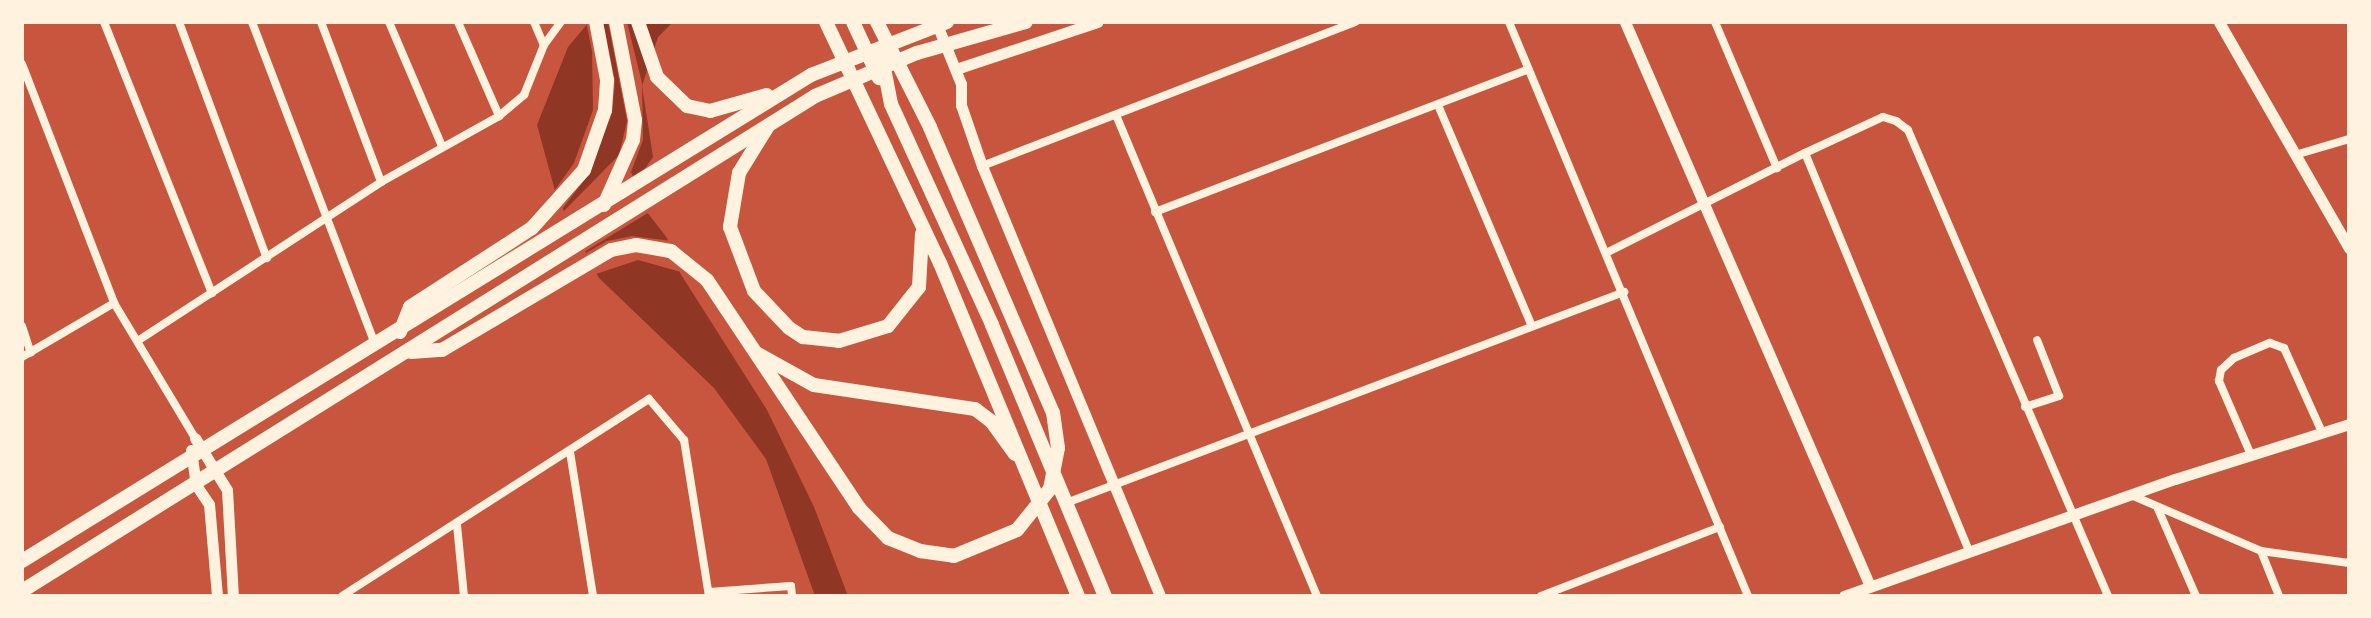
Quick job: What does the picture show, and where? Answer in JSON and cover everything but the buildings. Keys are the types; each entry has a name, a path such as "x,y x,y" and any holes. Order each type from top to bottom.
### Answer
{"main road":[{"path":"400,333 410,307 554,209 584,170 605,110 607,80 596,22"},
{"path":"604,205 633,140 635,120 616,22"},
{"path":"638,22 657,77 687,106 710,111 790,88"},
{"path":"826,22 922,228 1031,477 1078,596"},
{"path":"853,22 992,325 1105,596"},
{"path":"876,22 891,104"},
{"path":"411,352 442,350 611,250 636,245 671,251 707,280 877,529 920,551 954,556 970,552 1017,530 1050,489 1058,448 1053,413 998,278 876,22"},
{"path":"22,561 189,457 199,443 377,347 790,88 915,31 947,22"},
{"path":"22,591 411,352 815,96 917,53 1026,22"},
{"path":"771,122 739,173 730,227 739,261 773,317 803,337 856,339 888,326 919,287 922,228"},
{"path":"754,352 814,385 957,404 991,421 1031,477"}],"street":[{"path":"104,22 212,293"},
{"path":"179,22 267,258"},
{"path":"252,22 377,347"},
{"path":"321,22 381,182"},
{"path":"389,22 442,146"},
{"path":"458,22 499,116"},
{"path":"534,22 544,45"},
{"path":"139,340 381,182 499,116 524,95 544,45 561,22"},
{"path":"936,22 956,69 982,166 1113,489 1160,596"},
{"path":"956,69 1097,22"},
{"path":"982,166 1355,22"},
{"path":"1509,22 1608,252 1748,596"},
{"path":"1625,22 1872,591"},
{"path":"1715,22 1777,168"},
{"path":"2219,22 2349,248"},
{"path":"22,64 114,303 227,490 233,596"},
{"path":"1155,212 1529,69"},
{"path":"1438,105 1532,326"},
{"path":"1116,115 1317,596"},
{"path":"1608,252 1883,117 1908,130 2070,515 2108,596"},
{"path":"2295,155 2349,139"},
{"path":"1805,153 1969,550"},
{"path":"1066,503 1113,489 1624,292"},
{"path":"22,326 26,355 114,303"},
{"path":"2025,407 2059,396 2037,340"},
{"path":"2251,455 2219,381 2221,370 2234,358 2270,343 2284,348 2322,432"},
{"path":"346,595 649,399 684,440 709,594 791,586 792,596"},
{"path":"1844,596 1872,591 1969,550 2130,494 2349,424"},
{"path":"570,452 593,596"},
{"path":"189,457 196,485 209,504 217,596"},
{"path":"2130,494 2158,509 2261,551 2347,564 2349,575"},
{"path":"2158,509 2196,596"},
{"path":"457,525 464,596"},
{"path":"1541,596 1720,527"},
{"path":"2261,551 2279,596"}],"shaded area":[{"path":"589,22 673,22 658,37 642,86 653,157 630,190 667,238 680,273 767,410 814,507 848,596 815,596 766,459 714,388 599,278 557,198 537,125 568,47"}],"pier":[{"path":"586,22 603,22 615,81 612,113 588,175 560,212 552,194 574,163 593,110 592,51"},
{"path":"608,22 627,22 642,83 643,140 631,172 633,176 655,162 634,190 651,211 581,254 561,214 619,155 627,121"},
{"path":"632,236 672,241 684,271 744,363 681,272 638,260 593,275 582,255 607,241"}]}
